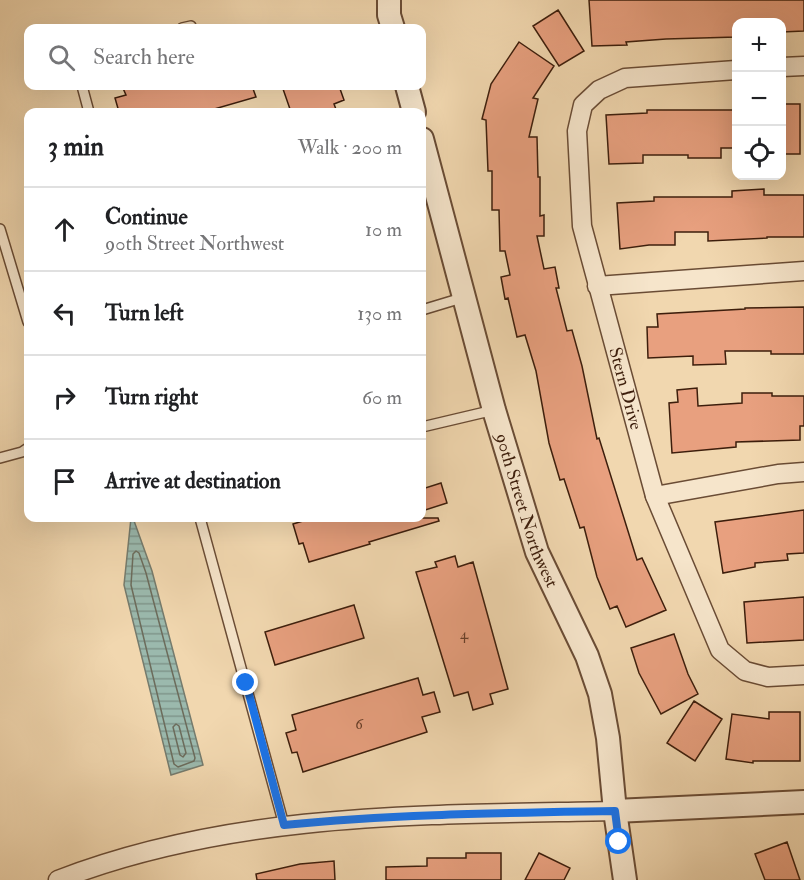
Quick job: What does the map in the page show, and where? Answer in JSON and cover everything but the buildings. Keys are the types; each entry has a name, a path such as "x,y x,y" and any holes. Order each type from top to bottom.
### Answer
{"street":[{"path":"390,0 392,24"},
{"path":"786,67 804,66"},
{"name":"Stern Drive","path":"732,70 626,78 599,90 583,105 577,131 582,226 655,496 720,650 744,671 768,677 804,675"},
{"path":"408,90 413,108"},
{"name":"90th Street Northwest","path":"426,154 494,410 537,552 587,656 600,694 608,738 625,880"},
{"path":"597,286 804,271"},
{"path":"655,496 778,474 804,472"},
{"path":"58,880 129,856 178,843 284,825 408,816 615,811 804,802"}],"lane":[{"path":"83,90 88,108"},
{"path":"0,229 24,309"},
{"path":"426,309 465,297"},
{"path":"426,426 494,410"},
{"path":"0,458 24,451"},
{"path":"201,522 284,825"}],"water":[{"path":"131,522 134,522 152,571 203,765 171,775 124,585"}],"route":[{"path":"246,683 284,825 408,816 615,811 619,842"}]}
